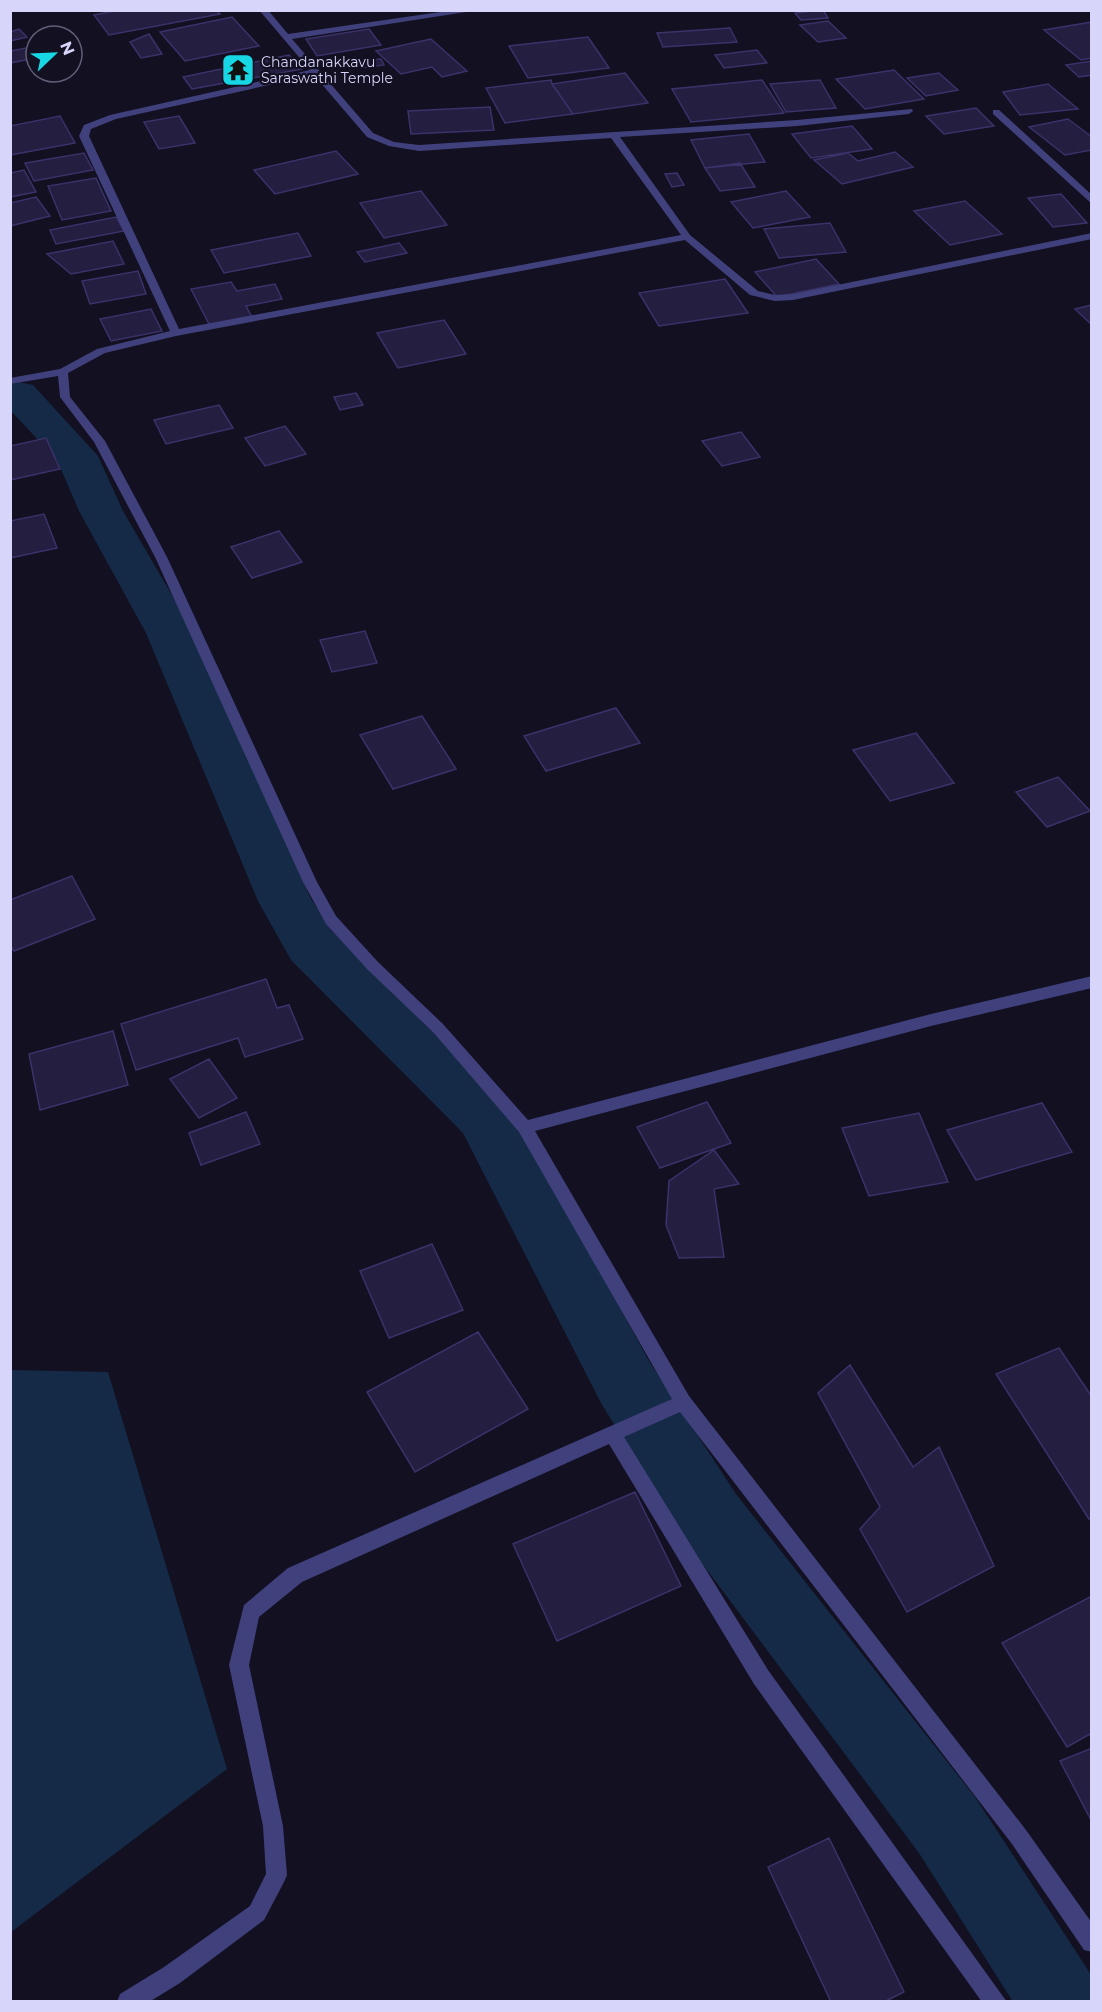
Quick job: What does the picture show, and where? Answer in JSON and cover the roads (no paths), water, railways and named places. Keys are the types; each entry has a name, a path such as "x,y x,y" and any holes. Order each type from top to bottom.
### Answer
{"street":[{"path":"263,10 370,135 392,144 419,148 807,122 909,111"},
{"path":"285,37 475,10"},
{"path":"176,333 84,136 87,127 113,117 314,72"},
{"path":"996,112 1092,201"},
{"path":"614,135 687,237 754,293 775,298 793,297 1092,236"},
{"path":"10,381 63,372 101,351 176,333 687,237"},
{"path":"63,372 65,396 99,441 161,557 310,882 331,920 373,966 438,1028 525,1127 675,1405 1019,1837 1092,1942"},
{"path":"525,1127 920,1023 1092,982"},
{"path":"128,2001 172,1975 257,1913 277,1875 273,1826 239,1665 251,1612 295,1575 613,1435 675,1405"},
{"path":"613,1435 761,1677 996,2001"}],"water":[{"path":"11,1370 108,1372 227,1769 11,1932"}],"waterway":[{"path":"18,394 77,456 101,511 170,633 285,901 311,945 484,1116 625,1382 711,1518 947,1825 1061,2002"}],"place":[{"name":"Chandanakkavu Saraswathi Temple","path":"238,70"}]}
